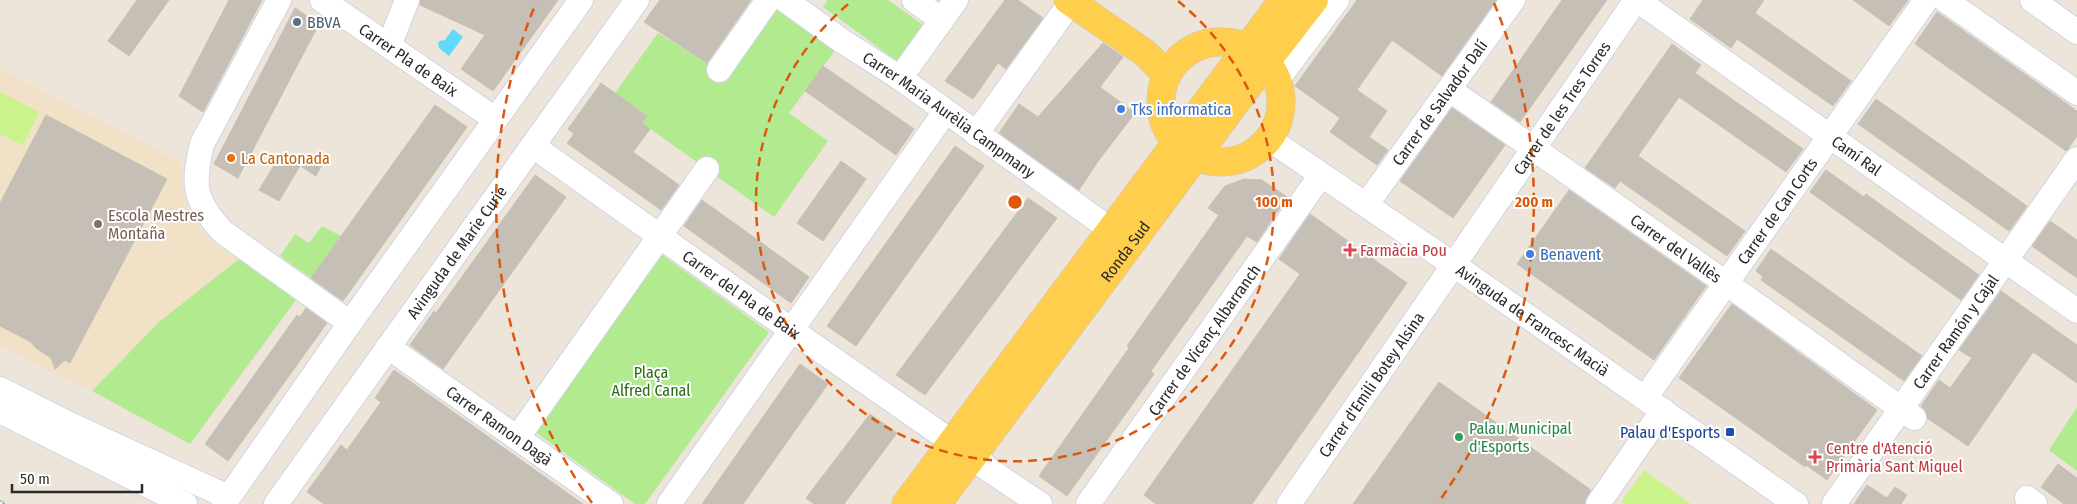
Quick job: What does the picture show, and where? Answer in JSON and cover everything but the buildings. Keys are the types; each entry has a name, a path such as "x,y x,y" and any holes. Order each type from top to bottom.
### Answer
{"main road":[{"name":"Ronda Sud","path":"1264,63 1283,0"},
{"name":"Ronda Sud","path":"937,504 964,447 1111,230 1264,63 1314,0"},
{"path":"1077,1 1171,51 1201,46 1227,42 1264,63 1281,106 1278,122 1269,139 1251,155 1239,160 1224,163 1209,162 1185,149 1165,125 1161,98 1167,75 1177,61 1188,52 1201,46"},
{"path":"1077,1 1145,53 1167,75"},
{"name":"Ronda Sud","path":"906,504 964,447 1185,149"}],"street":[{"path":"279,0 202,144 196,169 198,196 207,215 223,232 350,323"},
{"name":"Carrer Pla de Baix","path":"322,0 494,119"},
{"path":"389,46 407,0"},
{"path":"0,389 226,500 494,119 581,0"},
{"name":"Avinguda de Marie Curie","path":"276,504 637,0"},
{"path":"719,70 768,0"},
{"path":"914,0 942,20"},
{"path":"900,78 956,0"},
{"path":"1264,63 1338,0"},
{"name":"Carrer de Salvador Dalí","path":"1366,205 1514,0"},
{"name":"Camí Ral","path":"1636,0 2077,311"},
{"name":"Carrer de les Tres Torres","path":"1454,265 1636,0"},
{"name":"Carrer de Can Corts","path":"1598,504 1726,282 1926,0"},
{"path":"1945,0 2077,92"},
{"path":"2032,0 2077,32"},
{"path":"976,134 1077,1"},
{"name":"Carrer Maria Aurèlia Campmany","path":"799,4 842,41 900,78 1111,230"},
{"name":"Carrer del Vallès","path":"1450,90 1726,282 1907,413"},
{"path":"669,504 790,329 945,112"},
{"name":"Avinguda de Francesc Macià","path":"1269,139 1454,265 1796,504"},
{"name":"Carrer del Pla de Baix","path":"533,146 790,329 964,447 985,467 1040,504"},
{"name":"Carrer Ramón y Cajal","path":"1834,504 1907,413 1950,351 2005,260 2077,159"},
{"path":"518,437 707,170"},
{"name":"Carrer de Vicenç Albarranch","path":"1088,504 1320,175"},
{"name":"Carrer d'Emili Botey Alsina","path":"1289,504 1454,265"},
{"name":"Carrer Ramon Dagà","path":"388,347 611,504"},
{"path":"0,411 64,445 185,504"}],"shaded area":[{"name":"Escola Mestres Montaña","path":"0,68 181,163 183,193 190,214 202,234 221,249 239,259 160,321 92,391 0,346"}],"green space":[{"path":"776,0 842,41 789,113 828,141 774,217 642,123 647,116 615,93 658,33 719,70"},
{"path":"828,0 888,0 923,25 897,61 823,7"},
{"path":"0,92 39,112 23,145 0,134"},
{"path":"322,226 341,236 311,278 280,256 295,234 309,243"},
{"name":"Plaça Alfred Canal","path":"661,254 769,332 645,504 635,504 534,431"},
{"path":"239,259 296,300 190,444 92,391 160,321"},
{"path":"2077,407 2077,471 2049,450"},
{"path":"1644,470 1691,504 1624,504 1621,502"}],"water":[{"path":"453,29 463,37 449,56 439,48 438,43 445,40"}],"place":[{"name":"BBVA","path":"297,22"},
{"name":"Tks informatica","path":"1121,109"},
{"name":"La Cantonada","path":"231,158"},
{"name":"Escola Mestres Montaña","path":"98,224"},
{"name":"Farmàcia Pou","path":"1350,250"},
{"name":"Benavent","path":"1530,254"},
{"name":"Palau d'Esports","path":"1730,432"},
{"name":"Palau Municipal d'Esports","path":"1459,437"},
{"name":"Centre d'Atenció Primària Sant Miquel","path":"1815,457"}]}
